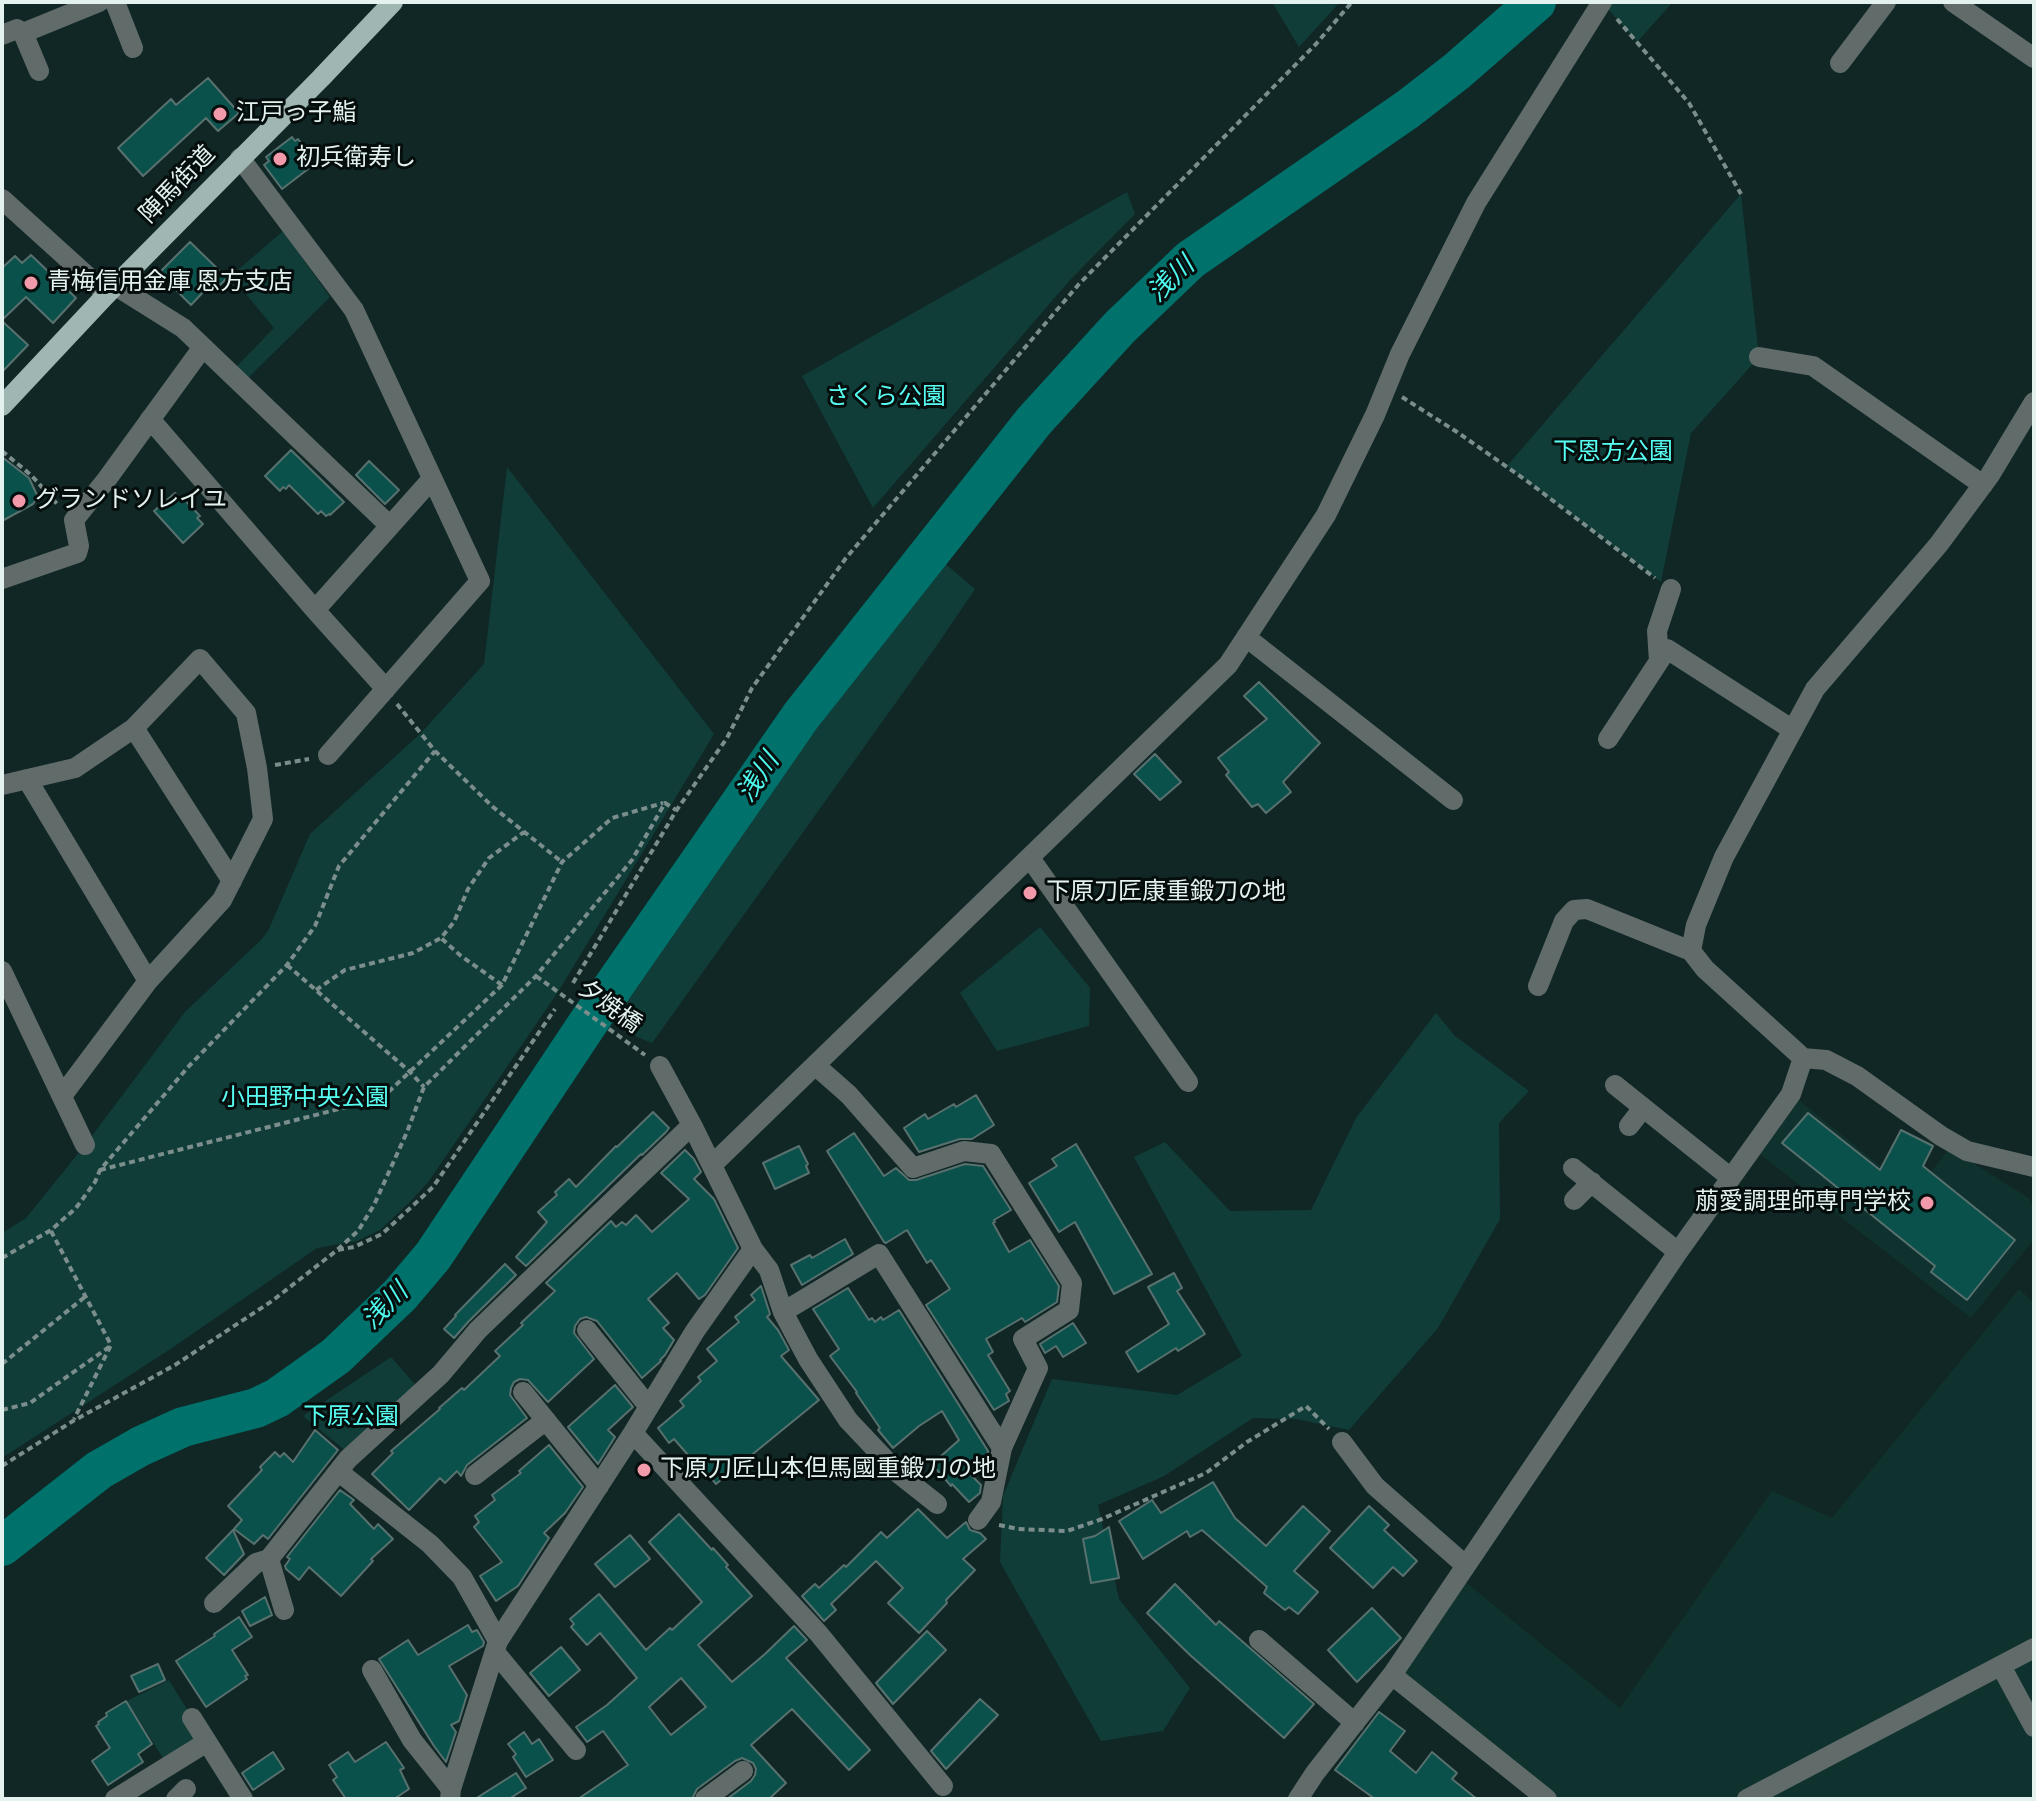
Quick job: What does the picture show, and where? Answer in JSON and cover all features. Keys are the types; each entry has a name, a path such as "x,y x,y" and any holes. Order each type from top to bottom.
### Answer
{"main road":[{"name":"陣馬街道","path":"2,406 393,2"}],"street":[{"path":"23,33 99,2"},
{"path":"115,2 133,48"},
{"path":"712,1165 1228,665 1326,515 1375,415 1400,354 1476,203 1602,2"},
{"path":"1840,63 1886,2"},
{"path":"1953,2 2034,58"},
{"path":"2,35 17,29 23,33 39,71"},
{"path":"240,158 354,310 480,581 328,755"},
{"path":"2,199 112,290 183,328 390,526"},
{"path":"2,579 77,553 79,546 74,520 203,347"},
{"path":"1759,357 1813,366 1983,485"},
{"path":"1691,951 1696,925 1724,857 1815,689 1939,544 1983,485 2034,402"},
{"path":"150,419 386,689"},
{"path":"315,610 431,480"},
{"path":"1659,661 1657,631 1671,589"},
{"path":"1246,637 1453,800"},
{"path":"1608,739 1667,649 1793,730"},
{"path":"2,785 75,768 134,728 200,659 246,713 263,819 222,900 148,981 62,1096"},
{"path":"134,728 232,881"},
{"path":"27,779 148,981"},
{"path":"1030,858 1188,1082"},
{"path":"1538,986 1564,921 1574,910 1587,909 1691,951 1705,969 1803,1058 1826,1060 1857,1076 1967,1151 2034,1167"},
{"path":"2,971 85,1145"},
{"path":"1298,1799 1392,1675 1678,1252 1791,1094 1803,1058"},
{"path":"815,1065 849,1095 913,1168 964,1151 991,1154 1072,1283 1069,1310 1023,1339 1038,1368 1002,1448 991,1502 978,1520"},
{"path":"660,1066 753,1249 769,1270 783,1312 808,1359 848,1420 899,1474 937,1504"},
{"path":"1615,1085 1731,1178"},
{"path":"1629,1126 1643,1108"},
{"path":"214,1603 256,1563 269,1559 348,1459 441,1374 478,1330 692,1125"},
{"path":"1573,1168 1678,1252"},
{"path":"1574,1200 1592,1182"},
{"path":"451,1794 497,1647 695,1331 753,1249"},
{"path":"783,1312 879,1254 1002,1448"},
{"path":"587,1330 649,1407"},
{"path":"523,1392 599,1486"},
{"path":"475,1475 546,1420"},
{"path":"633,1433 819,1634 943,1786"},
{"path":"1342,1442 1375,1486 1465,1565"},
{"path":"339,1472 430,1544 462,1577 497,1647 576,1750"},
{"path":"269,1559 284,1610"},
{"path":"1259,1640 1355,1723"},
{"path":"1747,1799 2034,1648"},
{"path":"2001,1666 2034,1727"},
{"path":"372,1670 412,1740 451,1794"},
{"path":"1392,1675 1547,1799"},
{"path":"192,1718 243,1799"},
{"path":"115,1799 207,1742"},
{"path":"705,1799 743,1771"}],"path":[{"path":"573,983 676,811 727,738 752,688 856,546 1079,284 1316,44 1352,2"},
{"path":"1602,2 1689,103 1741,194"},
{"path":"1387,387 1507,466 1671,589"},
{"path":"2,451 31,475 74,520"},
{"path":"386,689 435,751 493,807 562,862"},
{"path":"2,1258 51,1230 76,1208 100,1170 189,1066 287,965 315,926 339,866 435,751"},
{"path":"257,768 328,755"},
{"path":"665,803 676,811"},
{"path":"100,1170 382,1098 502,985 562,862 612,818 665,803"},
{"path":"2,1466 73,1421 175,1365 272,1301 358,1231 374,1205 424,1087 536,976 632,860 665,803"},
{"path":"316,990 345,970 413,953 441,938 454,922 468,889 489,858 524,832"},
{"path":"441,938 502,985"},
{"path":"287,965 424,1087"},
{"name":"夕焼橋","path":"536,976 660,1066"},
{"path":"336,1251 354,1247 382,1234 433,1187 555,1009"},
{"path":"51,1230 111,1345"},
{"path":"2,1364 86,1296"},
{"path":"73,1421 111,1345"},
{"path":"2,1410 30,1403 111,1345"},
{"path":"978,1520 1018,1529 1067,1531 1102,1519 1206,1473 1247,1442 1306,1406 1342,1442"}],"shaded area":[{"name":"萠愛調理師専門学校","path":"1791,1094 1914,1193 1953,1144 1967,1151 1976,1165 2029,1198 2034,1209 2034,1239 1971,1318 1752,1148"},
{"path":"2019,1289 2034,1303 2034,1799 1547,1799 1392,1675 1458,1576 1620,1708 1772,1491 1832,1518"}],"green space":[{"path":"1272,2 1340,2 1299,47"},
{"path":"1602,2 1673,2 1637,42"},
{"name":"さくら公園","path":"1127,192 1135,214 1070,280 873,508 802,376"},
{"name":"下恩方公園","path":"1741,194 1759,357 1691,433 1661,582 1507,466"},
{"path":"283,231 330,297 244,382 234,369 274,328 231,276"},
{"name":"小田野中央公園","path":"507,467 714,734 558,992 429,1181 410,1202 380,1230 357,1241 317,1248 172,1348 2,1458 2,1233 26,1218 185,1012 262,939 310,834 421,733 484,664"},
{"path":"942,561 975,589 652,1043 625,1032 618,1008 785,771"},
{"path":"1040,927 1090,988 1089,1026 997,1051 960,993"},
{"path":"1436,1013 1455,1036 1529,1091 1499,1123 1500,1219 1438,1328 1349,1430 1296,1419 1253,1418 1164,1476 1098,1505 1119,1599 1190,1688 1163,1731 1101,1741 1000,1562 1003,1496 1052,1379 1177,1395 1242,1356 1134,1157 1165,1142 1230,1211 1311,1210 1356,1118"},
{"name":"下原公園","path":"391,1357 421,1391 352,1456 303,1416"},
{"path":"169,1680 207,1742 168,1766 127,1701"}],"building":[{"path":"208,78 239,113 218,131 206,118 143,176 118,148 171,99 176,105"},
{"path":"292,137 295,141 298,139 316,163 282,189 264,165 269,161 266,157"},
{"path":"190,242 227,278 212,293 207,288 191,305 159,273"},
{"name":"青梅信用金庫 恩方支店","path":"31,255 76,298 53,323 26,297 2,320 2,268 15,256 22,263"},
{"path":"2,321 28,345 2,372"},
{"path":"291,450 344,502 330,515 326,516 321,511 318,514 289,485 280,491 265,476"},
{"name":"グランドソレイユ","path":"2,457 29,478 38,497 33,504 2,521"},
{"path":"369,461 399,490 385,504 356,475"},
{"path":"175,493 200,516 197,518 203,524 183,543 154,511"},
{"path":"1259,682 1320,743 1283,782 1291,792 1266,813 1258,804 1252,807 1226,775 1229,772 1218,758 1267,719 1244,696"},
{"path":"1155,754 1181,782 1160,800 1134,774"},
{"path":"976,1095 994,1125 972,1139 960,1139 919,1152 904,1128 925,1114 928,1119"},
{"path":"653,1112 669,1128 666,1132 526,1266 516,1257 547,1222 538,1212 569,1179 576,1187"},
{"path":"1808,1113 1880,1170 1901,1130 1933,1146 1923,1166 2015,1240 1967,1300 1931,1272 1935,1266 1782,1143"},
{"path":"854,1133 884,1176 896,1168 909,1180 916,1180 965,1164 983,1166 1011,1210 993,1223 1009,1252 1030,1240 1059,1286 1057,1302 1025,1322 1022,1318 986,1339 993,1352 988,1355 1010,1391 1006,1394 1009,1401 994,1410 926,1305 950,1289 931,1260 927,1263 907,1230 884,1242 827,1151"},
{"path":"1076,1144 1152,1274 1114,1294 1075,1222 1059,1232 1029,1183 1057,1166 1052,1159"},
{"path":"799,1146 809,1173 775,1189 763,1163"},
{"path":"685,1150 701,1172 694,1179 714,1199 738,1248 699,1299 677,1273 648,1299 669,1323 663,1328 674,1340 661,1361 642,1378 597,1321 586,1317 580,1319 574,1333 594,1359 548,1402 528,1380 514,1382 510,1395 527,1418 467,1465 461,1476 457,1471 445,1483 440,1478 409,1510 372,1474 393,1453 391,1451 500,1356 495,1351 555,1291 546,1283 611,1221 616,1227 622,1222 626,1225 636,1215 652,1232 689,1199 661,1173"},
{"path":"845,1239 853,1254 802,1285 791,1265 810,1255 812,1258"},
{"path":"505,1264 516,1275 454,1338 444,1329"},
{"path":"1174,1273 1182,1288 1177,1291 1205,1334 1138,1372 1126,1352 1169,1324 1148,1287"},
{"path":"761,1286 770,1314 767,1317 789,1350 781,1356 819,1400 716,1484 698,1462 696,1464 674,1439 669,1443 658,1428 684,1406 680,1401 701,1381 698,1377 717,1361 707,1349 739,1322 735,1317 755,1300 751,1295"},
{"path":"848,1288 869,1320 872,1318 875,1322 881,1317 883,1320 899,1310 988,1451 987,1456 974,1464 978,1469 971,1475 981,1485 980,1493 969,1502 932,1464 959,1440 942,1411 893,1448 830,1356 839,1349 813,1309"},
{"path":"1073,1323 1086,1343 1063,1357 1056,1346 1045,1353 1040,1344"},
{"path":"615,1385 633,1407 608,1430 615,1437 598,1464 568,1427"},
{"path":"315,1430 338,1450 268,1539 263,1535 254,1544 234,1529 242,1520 228,1506 275,1452 280,1457 284,1453 293,1462"},
{"path":"549,1445 583,1487 565,1513 544,1533 549,1538 518,1586 496,1601 480,1576 502,1562 474,1527 479,1522 475,1516 495,1500 492,1495 521,1473 519,1471"},
{"path":"1213,1482 1235,1518 1266,1546 1303,1506 1330,1531 1294,1571 1318,1592 1298,1614 1289,1607 1285,1610 1264,1593 1267,1587 1202,1530 1190,1537 1187,1531 1143,1559 1119,1521 1152,1500 1161,1513"},
{"path":"340,1490 354,1500 350,1504 374,1529 378,1524 393,1539 371,1559 373,1561 341,1596 309,1567 299,1580 285,1566 290,1559 287,1557"},
{"path":"1369,1506 1389,1525 1384,1530 1417,1561 1403,1576 1393,1567 1373,1588 1330,1548"},
{"path":"918,1509 947,1538 966,1522 970,1530 986,1539 963,1559 975,1570 919,1633 888,1603 903,1588 876,1561 831,1604 836,1610 824,1621 802,1596 815,1584 819,1588 844,1565 846,1567 881,1532 887,1538"},
{"path":"679,1514 713,1548 752,1596 698,1645 732,1682 794,1626 807,1640 786,1658 870,1750 849,1770 792,1709 751,1745 786,1783 769,1799 727,1799 755,1775 753,1763 742,1758 697,1789 692,1799 578,1799 628,1765 603,1731 587,1742 576,1727 637,1678 600,1633 587,1645 571,1627 574,1624 570,1619 599,1594 646,1650 702,1602 649,1542","holes":["681,1678 706,1707 671,1735 649,1707"]},
{"path":"1109,1527 1119,1578 1091,1583 1083,1539"},
{"path":"233,1530 244,1554 224,1575 206,1558"},
{"path":"630,1535 650,1559 615,1587 595,1564"},
{"path":"1175,1584 1216,1625 1219,1621 1314,1704 1284,1738 1147,1613"},
{"path":"265,1597 272,1615 250,1626 242,1611"},
{"path":"1372,1608 1401,1638 1357,1682 1328,1650"},
{"path":"239,1617 252,1637 232,1650 248,1675 245,1676 247,1679 206,1707 176,1661"},
{"path":"468,1625 472,1632 477,1630 484,1642 483,1646 449,1666 467,1695 459,1721 451,1725 456,1732 446,1762 379,1659 408,1640 418,1655"},
{"path":"927,1631 946,1650 893,1704 876,1683"},
{"path":"561,1647 580,1670 549,1696 530,1673"},
{"path":"158,1664 165,1680 139,1692 131,1676"},
{"path":"980,1699 998,1715 946,1769 931,1751"},
{"path":"126,1701 152,1744 138,1754 143,1762 108,1785 92,1761 110,1748 96,1726 107,1716 106,1713"},
{"path":"1379,1712 1405,1731 1390,1751 1416,1773 1432,1752 1457,1773 1452,1779 1477,1799 1375,1799 1335,1770"},
{"path":"524,1732 532,1744 539,1739 553,1760 526,1777 508,1744"},
{"path":"386,1742 404,1768 400,1770 409,1789 394,1799 346,1799 333,1780 337,1777 329,1765 348,1752 355,1762"},
{"path":"273,1752 284,1769 253,1790 242,1773"},
{"path":"516,1773 526,1788 509,1799 475,1799"}],"waterway":[{"name":"浅川","path":"2,1546 99,1470 141,1446 183,1427 256,1408 277,1398 336,1356 400,1295 433,1256 588,1023 801,716 1034,421 1120,327 1190,260 1408,109 1536,2"}],"place":[{"name":"江戸っ子鮨","path":"220,114"},
{"name":"初兵衛寿し","path":"280,159"},
{"name":"青梅信用金庫 恩方支店","path":"31,283"},
{"name":"グランドソレイユ","path":"19,501"},
{"name":"下原刀匠康重鍛刀の地","path":"1030,893"},
{"name":"萠愛調理師専門学校","path":"1927,1203"},
{"name":"下原刀匠山本但馬國重鍛刀の地","path":"644,1470"}]}
